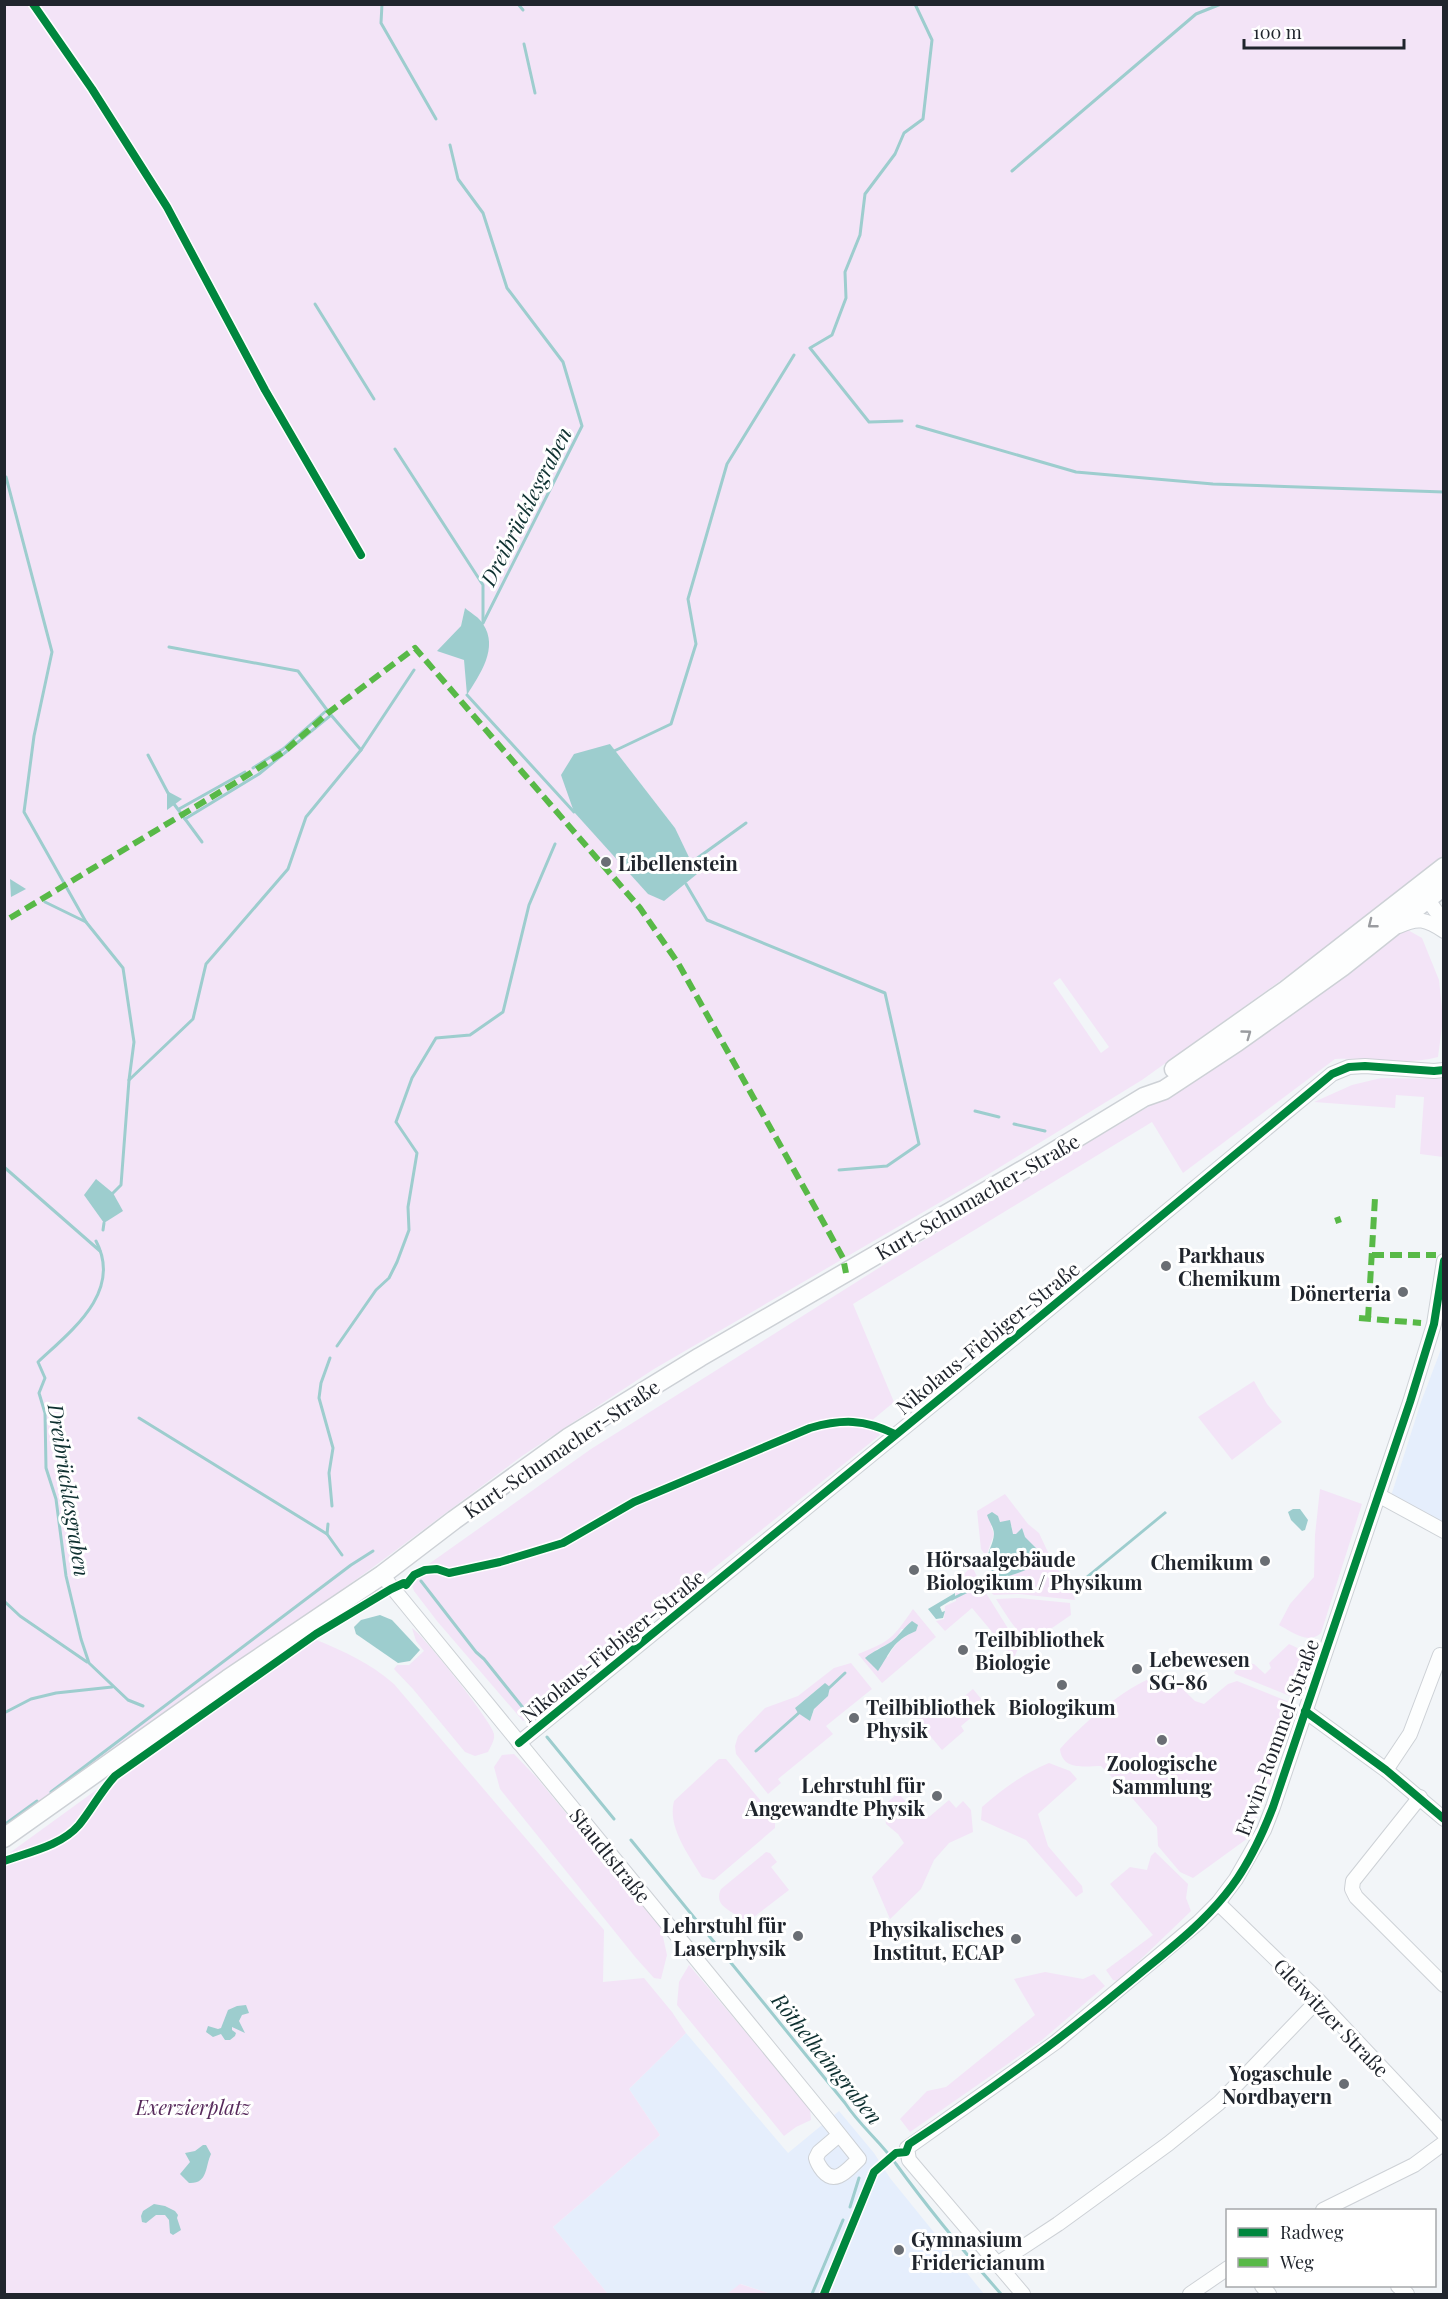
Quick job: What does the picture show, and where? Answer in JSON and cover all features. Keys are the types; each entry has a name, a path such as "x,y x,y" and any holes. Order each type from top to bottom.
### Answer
{"main road":[{"name":"Kurt-Schumacher-Straße","path":"4,1838 202,1697 382,1575 512,1478 607,1413 1144,1097 1164,1090 1237,1042 1342,967 1385,932 1423,893 1443,867"},
{"name":"Kurt-Schumacher-Straße","path":"1144,1097 1155,1083 1423,893 1443,886"}],"street":[{"path":"1423,893 1443,922"},
{"path":"1385,932 1412,920 1429,921 1443,931"},
{"name":"Nikolaus-Fiebiger-Straße","path":"519,1743 1332,1074 1349,1067 1365,1066 1443,1070"},
{"name":"Erwin-Rommel-Straße","path":"997,2264 909,2160 906,2152 909,2145 992,2089 1073,2029 1164,1953 1218,1903 1236,1880 1264,1830 1378,1495 1439,1325 1443,1261"},
{"path":"1378,1495 1443,1531"},
{"name":"Staudtstraße","path":"382,1575 839,2135"},
{"path":"1386,1770 1410,1734 1440,1655"},
{"path":"1305,1711 1386,1770 1443,1819"},
{"path":"1420,1797 1353,1881 1352,1889 1356,1898 1443,1985"},
{"name":"Gleiwitzer Straße","path":"1218,1903 1318,2000 1443,2134"},
{"path":"1023,2295 997,2264 1058,2224 1168,2144 1219,2103 1318,2000"},
{"path":"1326,2209 1414,2165 1443,2144"},
{"path":"1190,2295 1226,2269"}],"shaded area":[{"path":"1443,1344 1443,1525 1391,1496 1421,1402"},
{"path":"686,2033 788,2153 839,2111 984,2294 771,2294 741,2284 727,2294 608,2294 553,2227 660,2135 629,2089"}],"green space":[{"path":"5,5 1443,5 1443,857 1351,930 1142,1080 992,1172 654,1369 522,1456 372,1568 5,1832","holes":["465,608 468,694 464,660 448,642 461,626","610,744 675,828 664,900","1060,978 1109,1047 1101,1053 1053,983"]},
{"path":"1406,929 1422,938 1439,980 1443,1019 1438,1057 1413,1061 1335,1059 1183,1173 1152,1122 853,1304 894,1402 870,1422 880,1435 523,1721 414,1591 409,1578 591,1449 901,1254 1153,1104 1347,973"},
{"path":"1381,1078 1443,1079 1443,1157 1420,1154 1424,1097 1396,1095 1395,1108 1314,1102 1352,1085"},
{"path":"1254,1381 1267,1404 1282,1422 1232,1460 1198,1417"},
{"path":"1320,1489 1362,1504 1321,1633 1305,1638 1279,1625 1290,1604 1314,1577 1315,1535"},
{"path":"1005,1494 1028,1524 1039,1533 1053,1563 1072,1588 1075,1600 1019,1594 994,1595 990,1592 986,1583 1001,1580 1042,1556 1036,1557 1016,1534 1012,1534 1012,1526 991,1526 994,1534 986,1556 981,1549 977,1511"},
{"path":"972,1566 981,1585 1019,1646 1014,1658 972,1608 945,1631 936,1621 944,1619 945,1606 956,1601 955,1583"},
{"path":"1019,1598 1070,1603 1071,1615 1044,1633 1028,1637 1014,1626 996,1599"},
{"path":"913,1609 936,1637 882,1683 858,1654 890,1638","holes":["901,1629 916,1631 899,1641 888,1657 875,1650 894,1640"]},
{"path":"412,1628 457,1679 491,1727 494,1736 488,1752 475,1756 465,1752 394,1669 397,1665 409,1665 424,1651 416,1641"},
{"name":"Exerzierplatz","path":"314,1639 356,1658 394,1684 604,1930 603,1982 644,1978 686,2033 629,2089 660,2135 553,2227 608,2294 5,2294 4,1857 143,1756"},
{"path":"1289,1644 1308,1653 1312,1660 1301,1696 1295,1698 1235,1674 1234,1672 1245,1663 1254,1664 1265,1674 1271,1668 1269,1663"},
{"path":"851,1663 872,1689 826,1726 833,1734 778,1779 781,1783 768,1794 736,1754 735,1746 738,1736 765,1708 798,1696 834,1668","holes":["825,1683 815,1707 810,1721 795,1708"]},
{"path":"1166,1673 1195,1701 1204,1704 1228,1684 1237,1681 1287,1701 1295,1711 1262,1807 1248,1838 1193,1878 1180,1872 1158,1846 1157,1827 1101,1766 1070,1764 1065,1761 1060,1749 1081,1727 1124,1693 1138,1684"},
{"path":"973,1689 986,1705 961,1726 964,1731 942,1750 917,1720 940,1701 948,1710"},
{"path":"514,1754 537,1778 661,1928 667,1955 661,1979 654,1978 636,1958 500,1789 494,1767 502,1755"},
{"path":"719,1759 726,1759 775,1818 775,1828 714,1880 702,1877 691,1860 676,1831 673,1811 674,1801"},
{"path":"1049,1763 1070,1771 1077,1779 1038,1814 1048,1846 1082,1886 1083,1892 1076,1897 1026,1840 981,1820 982,1807 990,1800 1022,1777"},
{"path":"898,1793 907,1803 913,1798 929,1817 949,1800 956,1808 963,1801 971,1810 973,1832 949,1843 934,1860 921,1889 890,1919 872,1877 904,1843 898,1834 886,1824 884,1805"},
{"path":"766,1852 770,1853 777,1862 771,1867 789,1890 746,1923 722,1905 719,1895 721,1889"},
{"path":"1155,1852 1188,1884 1186,1898 1191,1911 1118,1981 1113,1980 1106,1970 1153,1935 1110,1884 1130,1867 1147,1870 1151,1856"},
{"path":"689,1965 810,2108 811,2120 784,2136 677,2005 679,1982"},
{"path":"1045,1972 1083,1979 1094,1974 1105,1986 1042,2040 910,2132 900,2119 927,2091 946,2087 1035,2015 1014,1979"},
{"path":"740,2284 771,2294 727,2294"}],"water":[{"path":"465,608 482,622 489,642 486,661 467,695 464,660 437,651 461,626"},
{"path":"610,744 675,828 697,874 664,901 648,894 574,812 561,775 574,754"},
{"path":"167,791 182,799 167,810"},
{"path":"10,879 26,889 11,897"},
{"path":"96,1179 113,1193 123,1211 104,1223 84,1195"},
{"path":"1300,1509 1308,1520 1305,1530 1302,1531 1291,1520 1288,1512"},
{"path":"1165,1511 1167,1513 1082,1583 1080,1581"},
{"path":"992,1512 998,1516 1000,1522 1010,1520 1013,1534 1022,1528 1025,1537 1037,1549 1036,1556 1042,1556 1042,1562 1017,1574 989,1580 1000,1571 997,1569 992,1571 988,1561 994,1534 987,1515"},
{"path":"955,1593 955,1598 940,1607 942,1612 945,1611 943,1618 936,1619 928,1609"},
{"path":"380,1615 392,1620 420,1650 410,1661 398,1663 356,1634 354,1627 361,1620"},
{"path":"912,1621 918,1625 916,1631 897,1643 878,1671 865,1658 891,1642"},
{"path":"825,1683 830,1687 828,1696 814,1709 810,1721 798,1713 795,1708"},
{"path":"246,2005 249,2013 242,2015 239,2021 245,2033 232,2027 236,2033 235,2036 230,2040 225,2040 221,2034 213,2037 206,2032 208,2026 221,2028 228,2010"},
{"path":"206,2145 211,2154 205,2174 200,2181 189,2183 180,2174 190,2162 185,2153 195,2151"},
{"path":"154,2204 175,2211 181,2230 173,2235 170,2233 169,2220 165,2215 156,2215 146,2223 142,2222 143,2211"}],"waterway":[{"name":"Dreibrücklesgraben","path":"382,4 381,23 436,119"},
{"path":"518,4 523,10"},
{"path":"902,421 869,422 810,348 832,335 846,298 845,272 860,235 865,194 895,154 904,133 923,119 932,40 915,4"},
{"path":"1012,171 1196,14 1221,4"},
{"path":"524,44 535,93"},
{"name":"Dreibrücklesgraben","path":"450,145 458,179 483,213 507,288 563,362 582,426 483,623"},
{"path":"315,304 374,399"},
{"path":"612,752 671,724 696,644 688,599 727,464 794,355"},
{"path":"917,426 1076,472 1213,484 1444,492"},
{"path":"395,449 483,585 483,622"},
{"path":"6,477 52,652 34,736 24,812 86,922"},
{"path":"169,647 298,671 327,710 283,749 253,768"},
{"name":"Dreibrücklesgraben","path":"129,1080 193,1019 206,964 288,869 306,817 361,750 414,670"},
{"path":"467,695 575,811"},
{"path":"185,819 259,774 331,715 361,750"},
{"path":"148,755 168,793"},
{"path":"179,809 245,772"},
{"path":"174,804 202,842"},
{"path":"692,862 746,823"},
{"path":"337,1346 376,1290 389,1278 409,1230 408,1207 417,1153 396,1122 412,1078 436,1038 470,1035 503,1012 529,905 555,844"},
{"path":"686,884 707,920 885,993 919,1144 887,1166 839,1170"},
{"path":"45,902 86,922 123,968 134,1042 121,1185 113,1193"},
{"path":"975,1111 999,1117"},
{"path":"1014,1124 1045,1131"},
{"path":"4,1167 100,1251"},
{"name":"Dreibrücklesgraben","path":"103,1230 104,1223"},
{"name":"Dreibrücklesgraben","path":"96,1241 103,1260 103,1277 98,1294 78,1324 38,1362 45,1378 39,1393 45,1413 46,1468 56,1499 66,1576 89,1663 128,1700 143,1706"},
{"path":"330,1358 321,1383 319,1398 333,1448 329,1473 332,1506"},
{"path":"139,1418 327,1534 342,1555"},
{"path":"327,1534 328,1524"},
{"path":"51,1792 351,1565 373,1551"},
{"name":"Röthelheimgraben","path":"421,1581 528,1714"},
{"path":"952,1599 978,1586"},
{"path":"4,1601 20,1616 87,1662"},
{"path":"829,1688 845,1673"},
{"path":"4,1713 31,1699 56,1693 112,1687"},
{"path":"756,1751 801,1711"},
{"name":"Röthelheimgraben","path":"547,1737 614,1819"},
{"path":"4,1825 37,1801"},
{"name":"Röthelheimgraben","path":"631,1840 1001,2294"},
{"path":"850,2207 859,2178"},
{"path":"812,2294 843,2220"}],"marked path":[{"path":"10,918 285,751 328,713 415,648 640,908 678,963 843,1258 846,1273"},
{"path":"1368,1319 1375,1198"},
{"path":"1337,1217 1339,1223"},
{"path":"1372,1255 1436,1255"},
{"path":"1359,1318 1421,1323"}],"cycle path":[{"path":"33,4 92,89 167,207 265,390 361,555"},
{"path":"519,1743 1025,1329 1332,1074 1349,1067 1365,1066 1444,1070"},
{"path":"824,2294 874,2172 896,2153 906,2152 909,2144 997,2084 1110,1999 1194,1928 1233,1885 1246,1864 1273,1807 1410,1402 1434,1324 1444,1261"},
{"path":"4,1861 44,1848 72,1832 115,1776 316,1634 391,1589 404,1583 406,1585 414,1575 425,1570 437,1569 449,1573 500,1562 563,1543 634,1502 810,1428 832,1423 853,1422 873,1425 895,1434"},
{"path":"1305,1711 1386,1770 1444,1819"}],"place":[{"name":"Libellenstein","path":"606,862"},
{"name":"Parkhaus Chemikum","path":"1166,1266"},
{"name":"Dönerteria","path":"1403,1292"},
{"name":"Chemikum","path":"1265,1561"},
{"name":"Hörsaalgebäude Biologikum / Physikum","path":"914,1570"},
{"name":"Teilbibliothek Biologie","path":"963,1650"},
{"name":"Lebewesen SG-86","path":"1137,1669"},
{"name":"Biologikum","path":"1062,1685"},
{"name":"Teilbibliothek Physik","path":"854,1718"},
{"name":"Zoologische Sammlung","path":"1162,1740"},
{"name":"Lehrstuhl für Angewandte Physik","path":"937,1796"},
{"name":"Lehrstuhl für Laserphysik","path":"798,1936"},
{"name":"Physikalisches Institut, ECAP","path":"1016,1939"},
{"name":"Yogaschule Nordbayern","path":"1344,2084"},
{"name":"Gymnasium Fridericianum","path":"899,2250"}]}
